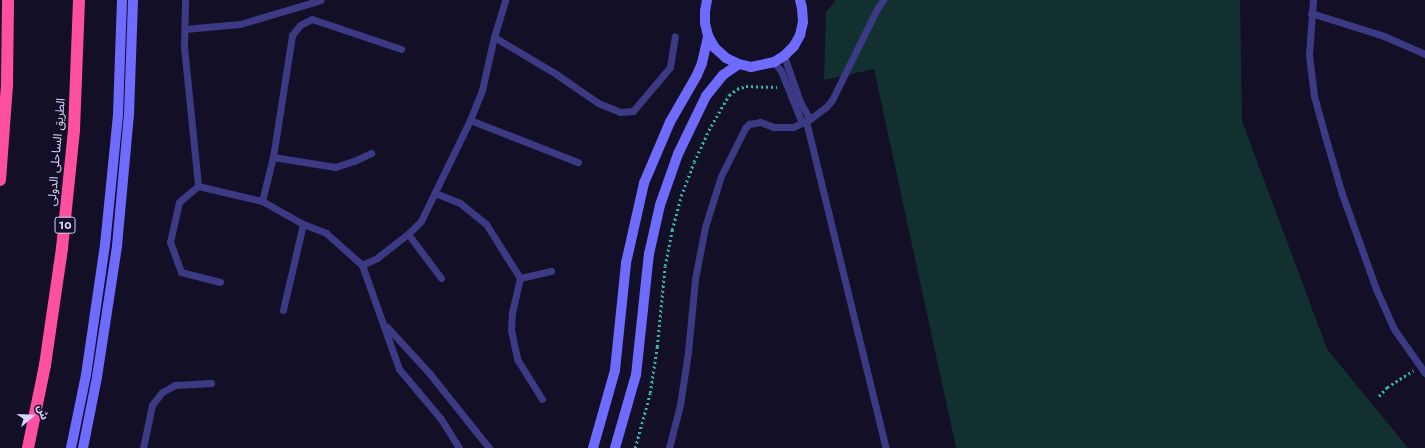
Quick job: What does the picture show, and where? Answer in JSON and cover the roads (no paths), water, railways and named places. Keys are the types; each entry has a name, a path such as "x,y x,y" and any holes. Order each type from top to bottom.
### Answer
{"highway":[{"path":"0,180 7,84 8,0"},
{"name":"الطريق الساحلى الدولى","path":"28,448 45,365 63,240 74,122 79,0"}],"street":[{"path":"71,448 86,375 105,245 118,114 122,0"},
{"path":"82,448 97,377 117,246 129,114 133,0"},
{"path":"708,0 705,11 705,23 708,36 721,53 739,64 751,67 774,62 784,56 794,46 800,35 803,22 800,0"},
{"path":"593,448 615,370 626,263 644,183 670,122 697,76 702,63 708,36"},
{"path":"615,448 636,375 649,254 660,205 678,154 706,96 723,76 739,64"}],"lane":[{"path":"185,0 184,47 198,186"},
{"path":"185,29 240,24 321,0"},
{"path":"362,265 377,258 422,221 470,120 482,90 494,37 505,0"},
{"path":"669,448 680,405 688,352 695,279 705,227 721,176 745,128 749,124 760,122 774,127 784,128 806,121 826,107 832,100 878,7 884,0"},
{"path":"1313,0 1309,55 1314,96 1340,187 1376,289 1394,329 1419,367 1425,373"},
{"path":"1311,13 1384,36 1425,54"},
{"path":"262,201 273,157 292,35 300,25 312,19 401,50"},
{"path":"494,37 556,74 598,103 620,112 633,111 670,67 675,36"},
{"path":"784,56 806,121 886,448"},
{"path":"774,62 781,71 806,121"},
{"path":"470,120 578,162"},
{"path":"273,157 335,167 354,161 371,153"},
{"path":"198,186 262,201 303,224 326,233 362,265 385,326 399,369 441,419 459,448"},
{"path":"198,186 179,202 170,242 181,272 220,282"},
{"path":"435,193 460,203 486,224 520,278 512,312 511,330 517,359 542,399"},
{"path":"282,310 303,224"},
{"path":"408,234 441,278"},
{"path":"520,278 551,271"},
{"path":"385,326 430,374 489,448"},
{"path":"143,448 152,406 162,392 175,385 211,384"}]}
